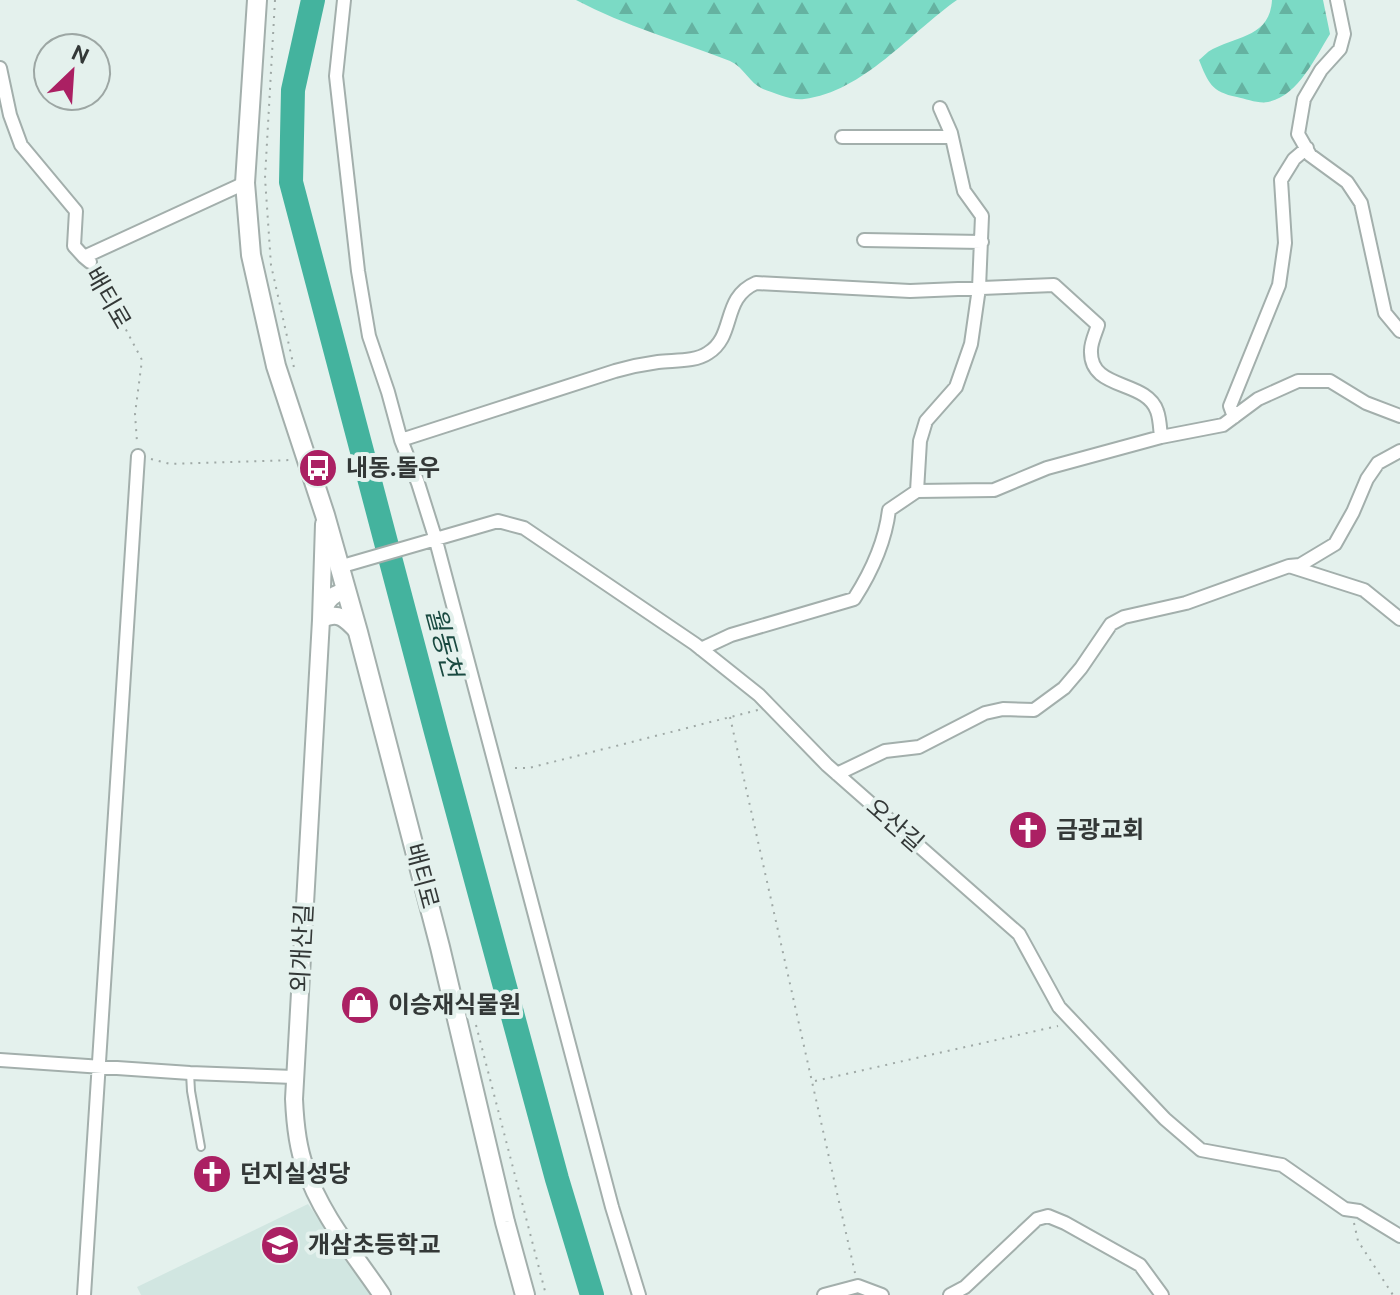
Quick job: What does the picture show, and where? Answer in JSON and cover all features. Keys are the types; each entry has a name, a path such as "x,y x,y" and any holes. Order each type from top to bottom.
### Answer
{"main road":[{"name":"배티로","path":"257,0 245,183 251,255 276,366 325,515 358,632 440,947 525,1295"}],"street":[{"path":"344,0 336,76 358,271 369,336 434,539 612,1207 639,1295"},
{"path":"1337,0 1344,34 1340,49 1321,70 1304,99 1298,134 1310,155 1347,182 1361,203 1385,313 1400,331"},
{"name":"배티로","path":"0,68 10,115 21,145 76,211 74,246 87,260 245,183"},
{"path":"917,491 920,441 926,421 956,387 971,344 982,242 982,216 964,191 951,137 940,108"},
{"path":"842,137 951,137"},
{"path":"1234,417 1230,406 1279,285 1285,243 1281,180 1294,159 1307,148"},
{"path":"864,240 982,242"},
{"path":"401,440 615,371 699,358 720,343 736,298 742,289 756,283 910,291 1054,285 1098,325 1091,349 1093,365 1108,381 1142,392 1157,409 1161,437"},
{"path":"701,649 731,635 854,599 868,577 886,535 889,510 917,491 994,490 1047,468 1161,437 1223,425 1258,399 1298,381 1330,381 1366,403 1400,416"},
{"path":"837,774 885,751 919,747 985,713 1003,709 1034,710 1064,688 1111,624 1124,617 1186,603 1289,566 1300,565 1335,544 1378,463 1400,451"},
{"path":"84,1295 138,456"},
{"name":"외개산길","path":"325,515 294,1077 295,1119 304,1166 323,1207 382,1295"},
{"name":"오산길","path":"339,567 498,521 524,528 701,649 759,695 837,774 1019,934 1059,1007 1165,1119 1201,1150 1282,1165 1345,1209 1359,1211 1400,1236"},
{"path":"1289,566 1364,590 1400,619"},
{"path":"321,620 326,602 332,595 345,591"},
{"path":"321,620 340,615 358,632"},
{"path":"0,1060 294,1077"},
{"path":"950,1295 965,1287 1037,1219 1048,1216 1140,1265 1162,1295"},
{"path":"824,1295 858,1286 882,1295"}],"lane":[{"path":"190,1073 201,1147"}],"path":[{"path":"275,0 265,178 271,265 297,378"},
{"name":"배티로","path":"87,260 142,360 135,414 138,456"},
{"path":"138,456 170,464 305,460"},
{"path":"515,768 529,768 757,712 765,703"},
{"path":"730,717 858,1286"},
{"path":"472,1012 546,1295"},
{"path":"813,1081 1057,1027 1071,1020"},
{"path":"1352,1210 1358,1241 1393,1295"}],"shaded area":[{"name":"개삼초등학교","path":"308,1204 373,1295 141,1295 137,1287"}],"green space":[{"path":"576,0 957,0 866,73 826,94 800,99 763,89 730,61"},
{"path":"1272,0 1323,0 1330,34 1305,75 1279,98 1261,102 1221,92 1208,80 1199,60 1213,49 1259,28 1266,21"}],"waterway":[{"name":"월동천","path":"313,0 293,90 291,182 436,732 557,1179 592,1295"}],"place":[{"name":"내동.돌우","path":"318,468"},
{"name":"금광교회","path":"1028,830"},
{"name":"이승재식물원","path":"360,1005"},
{"name":"던지실성당","path":"212,1174"},
{"name":"개삼초등학교","path":"280,1245"}]}
